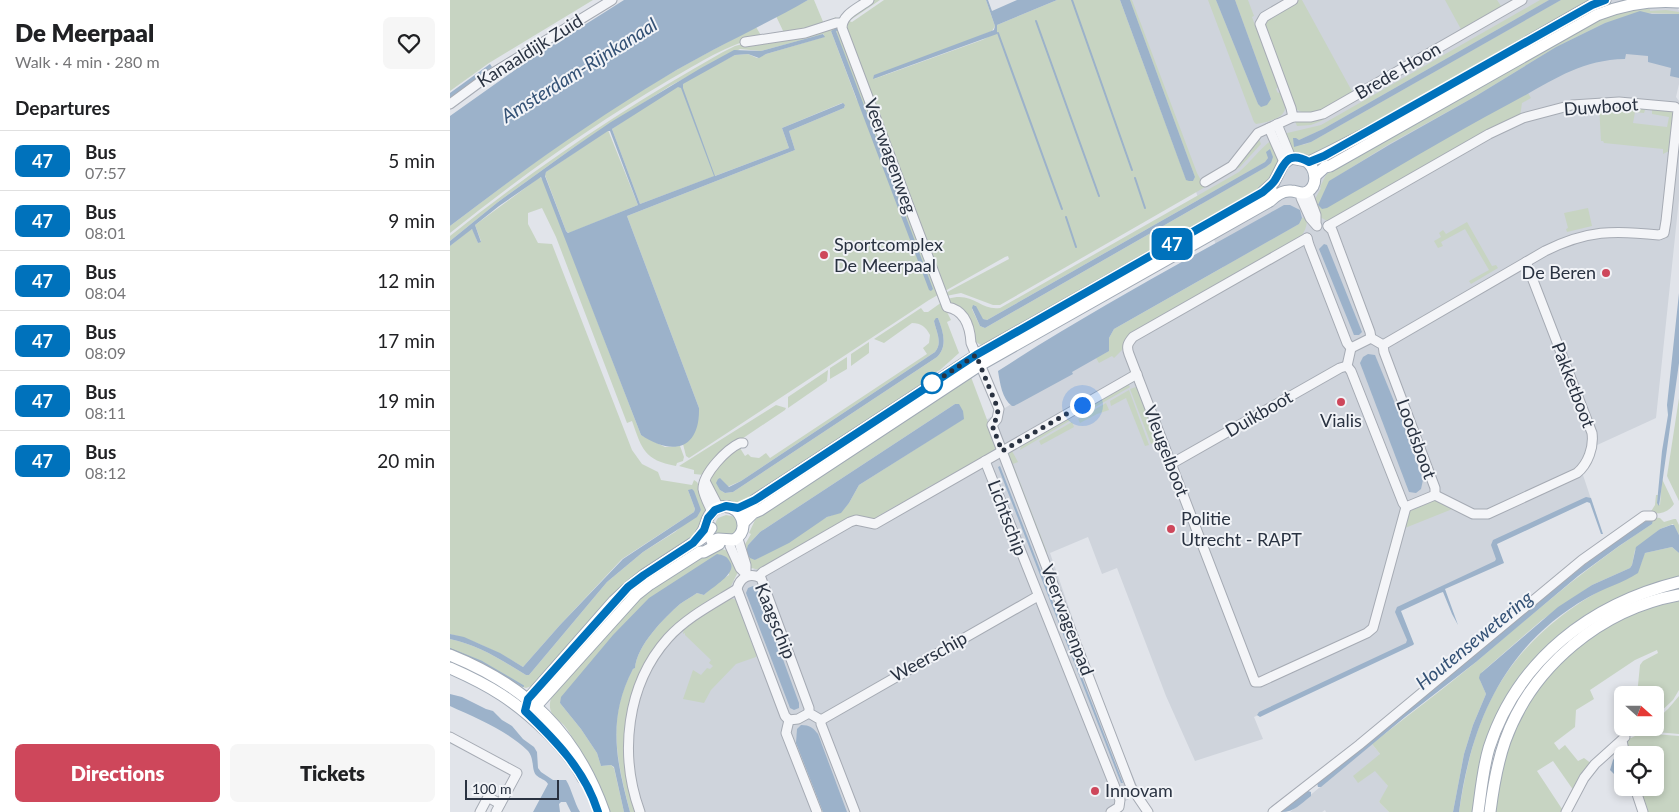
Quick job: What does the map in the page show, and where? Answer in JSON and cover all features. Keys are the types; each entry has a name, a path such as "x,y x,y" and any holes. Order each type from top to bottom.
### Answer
{"main road":[{"path":"1283,186 1306,195 1313,184 1314,170 1324,156 1592,5 1605,0"},
{"path":"1314,170 1330,166 1597,14 1633,3 1653,1 1679,2"},
{"path":"741,517 980,359 1267,197 1275,196 1283,186 1287,163 1302,159 1314,170"},
{"path":"741,517 758,505"},
{"path":"530,705 628,587 644,575 696,547 708,528 708,518 715,512 726,506 741,517 745,536 703,548 696,547"},
{"path":"708,528 728,542"},
{"path":"1478,812 1489,748 1504,713 1530,673 1554,646 1591,617 1626,599 1660,586 1679,582"},
{"path":"1490,812 1497,770 1506,740 1520,708 1552,664 1588,633 1614,617 1658,599 1679,595"},
{"path":"450,655 491,674 557,727 578,754 604,812"},
{"path":"450,668 530,705 579,771 598,812"}],"street":[{"name":"Kanaaldijk Zuid","path":"450,104 488,76 612,0"},
{"path":"745,42 796,35 836,23 842,23 846,17 869,0"},
{"path":"1293,0 1260,21 1293,117"},
{"name":"Brede Hoon","path":"1205,182 1232,166 1256,134 1293,117 1311,117 1323,114 1522,0"},
{"name":"Veerwagenweg","path":"842,23 842,28 947,307 958,310 964,315 980,359"},
{"name":"Duwboot","path":"1328,226 1488,134 1523,118 1572,106 1619,102 1675,107 1678,110 1664,233 1660,235 1606,232 1576,237 1545,251 1383,345"},
{"path":"1273,126 1287,163"},
{"path":"1306,195 1310,218 1316,226"},
{"path":"1347,366 1351,348 1308,245 1310,231 1316,226 1328,226 1332,230 1371,338 1383,345"},
{"name":"Vleugelboot","path":"1308,238 1133,337 1128,343 1127,349 1253,680 1258,682 1367,633 1373,628 1406,507"},
{"name":"Pakketboot","path":"1435,495 1473,514 1488,514 1577,473 1582,469 1593,443 1592,433 1526,262"},
{"path":"1351,348 1371,338"},
{"name":"Loodsboot","path":"1347,366 1352,371 1406,507 1435,495 1435,488 1383,345"},
{"name":"Veerwagenpad","path":"980,359 999,411 992,425 1131,787 1148,812"},
{"name":"Duikboot","path":"1171,464 1340,368 1347,366"},
{"path":"985,461 1136,374"},
{"path":"715,512 705,480 725,454 735,446 743,443"},
{"name":"Lichtschip","path":"759,576 850,522 856,520 875,524 985,461 1120,800 1118,807 1111,812"},
{"path":"1273,812 1371,735 1582,560 1644,516 1652,516"},
{"path":"728,542 746,565 746,574"},
{"name":"Kaagschip","path":"808,713 809,708 761,578 746,574 740,580 737,589 785,716 789,720 786,733 817,812"},
{"path":"640,812 629,765 628,743 631,716 640,683 653,659 668,638 688,620 737,589"},
{"name":"Weerschip","path":"821,720 1038,596"},
{"path":"789,720 798,719 808,713 821,720 855,812"},
{"path":"450,737 517,773 498,808 488,797 480,812"},
{"path":"1616,746 1624,739 1624,746"},
{"path":"1566,812 1584,778 1594,764 1614,747"},
{"path":"1638,796 1643,812"}],"shaded area":[{"path":"1124,0 1674,0 1679,11 1679,84 1676,97 1679,101 1679,199 1656,418 1595,446 1582,472 1591,499 1494,542 1500,562 1398,610 1411,644 1254,717 1263,739 1195,761 1166,696 1117,568 1102,574 1088,537 1050,553 1101,700 1140,793 1105,812 633,812 626,702 659,633 726,585 770,560 997,413 1225,269"},
{"path":"1372,744 1380,754 1375,770 1389,787 1379,802 1389,812 1326,812 1325,810 1322,812 1290,812"}],"green space":[{"path":"450,0 593,0 489,63 450,91"},
{"path":"808,0 814,0 824,24 836,17 837,20 817,28 785,35 776,16"},
{"path":"872,0 880,0 849,21 852,22 884,0 986,0 995,26 992,31 874,79 982,40 996,33 997,25 1057,0 1120,0 1186,179 1193,181 1195,177 1130,0 1132,0 1197,173 1204,186 1233,169 1259,139 1261,144 1240,167 1000,305 993,305 961,293 946,296 945,294 949,291 1009,259 1008,256 1005,257 929,300 689,458 686,456 683,444 689,440 699,408 627,216 795,150 789,131 844,108 845,105 842,103 782,128 789,148 640,204 612,129 680,83 735,55 748,54 757,58 824,37 824,34 761,51 740,49 670,86 573,148 498,202 450,241 450,236 482,210 583,138 723,52 750,42 845,23","holes":["831,31 836,31 858,102"]},
{"path":"1208,0 1216,0 1258,104 1271,99 1235,0 1248,0 1254,16 1252,17 1278,87 1276,89 1278,93 1280,92 1284,104 1284,112 1278,118 1256,124 1254,122"},
{"path":"1299,0 1302,0 1353,93 1314,113 1306,113 1296,109 1264,22"},
{"path":"1445,0 1497,0 1501,6 1515,0 1462,31"},
{"path":"1540,0 1549,0 1323,129 1299,140 1296,138 1303,145 1311,142 1561,0 1596,0 1442,87 1426,92 1396,109 1383,120 1310,158 1293,153 1283,134 1321,125"},
{"path":"1626,9 1666,10 1679,12 1679,14 1648,13 1605,23 1556,47 1476,96 1389,144 1330,181 1318,205 1528,93 1531,98 1522,103 1520,117 1337,217 1327,221 1320,217 1315,199 1326,175 1332,169 1576,30"},
{"path":"756,27 762,37 737,44 714,55 640,97 557,152 450,233 450,226 601,116 678,69"},
{"path":"1405,72 1321,121 1311,125 1297,126 1295,121 1302,120"},
{"path":"1599,105 1646,107 1644,113 1635,112 1633,123 1667,127 1669,117 1652,114 1652,109 1674,110 1671,150 1663,154 1663,149 1604,143 1601,141"},
{"path":"608,130 638,205 569,233 566,231 545,175 546,172"},
{"path":"1272,140 1280,161 1268,184 984,346 976,341 969,318 948,304 948,299 964,297 987,307 1000,308 1239,172","holes":["1267,155 1271,163 985,328 980,326 972,309 975,305 982,319 987,320 1265,162 1268,158"]},
{"path":"540,177 543,180 641,435 665,447 680,446 684,457 683,461 677,463 676,466 651,457 642,446 632,421 627,423 556,237 542,208 528,213 528,224 538,243 552,244 632,450 642,464 658,472 661,480 692,485 694,480 697,482 706,504 706,513 704,522 693,536 674,550 535,685 526,688 450,652 450,639 480,649 529,675 607,582 643,552 675,532 701,510 688,490 695,509 694,512 622,559 523,667 488,648 450,634 450,246 471,229 478,243 481,241 475,225"},
{"path":"1588,208 1592,226 1567,232 1566,229 1568,228 1564,213"},
{"path":"1307,217 1304,232 1296,241 1270,254 1270,256 1129,336 1125,341 1124,348 1114,358 1112,356 1099,363 1096,358 1109,351 1109,338 1114,329 1299,224 1302,218"},
{"path":"1467,222 1492,266 1496,265 1498,268 1471,284 1469,281 1489,270 1465,229 1441,242 1443,246 1438,248 1434,241 1441,237 1439,233 1443,230 1446,234"},
{"path":"942,302 951,320 947,322 959,353 940,370 927,377 928,379 906,397 745,502 737,505 719,502 709,482 722,463 735,451 740,448 745,456 748,454 751,457 759,458 766,453 770,458 927,354 923,348 929,343 930,335 925,328 918,324 912,323 884,343 874,339 921,308 924,312 928,312","holes":["938,318 943,334 943,344 937,357 733,492 725,493 720,490 741,481 935,352 939,341 934,321"]},
{"path":"869,342 869,353 851,366 851,354"},
{"path":"847,357 847,369 830,379 830,368"},
{"path":"828,370 827,381 788,408 788,397"},
{"path":"971,377 998,449 940,481 941,483 926,488 927,490 899,507 897,505 880,515 881,517 876,520 858,517 760,570 751,568 744,546 751,534 749,533 755,520 761,513","holes":["955,404 963,419 859,485 849,503 841,512 827,517 755,560 748,545 760,532"]},
{"path":"1127,383 1130,387 1078,417 1081,410"},
{"path":"1139,386 1158,438 1156,442 1151,444 1130,389"},
{"path":"1129,390 1149,445 1145,446 1126,398 1111,406 1110,401"},
{"path":"1679,398 1679,501 1667,476"},
{"path":"1106,403 1109,410 1080,423 1078,419"},
{"path":"776,405 786,408 724,451 704,475 694,474 694,470 679,466"},
{"path":"1065,419 1071,420 1020,450 1022,443"},
{"path":"1072,422 1074,427 1041,445 1039,441"},
{"path":"1011,449 1018,462 1013,464 1047,552 1044,554 1006,453"},
{"path":"1662,479 1674,504 1664,512 1650,513 1655,505 1656,495 1658,495 1657,503 1660,505"},
{"path":"1436,500 1455,508 1405,528 1410,511"},
{"path":"726,515 737,517 740,524 734,536 717,535 716,533 715,526 718,518"},
{"path":"1652,517 1660,518 1664,522 1676,519 1679,525 1679,535 1673,524 1660,529 1635,550 1630,568 1592,585 1542,620 1482,672 1480,680 1486,694 1473,725 1464,754 1453,812 1389,812 1379,802 1388,786 1375,771 1358,783 1353,776 1380,754 1372,744 1583,573 1652,524"},
{"path":"722,547 722,549 728,551 738,572 730,588 663,642 629,716 637,812 630,812 621,775 616,740 619,705 625,687 635,668 641,650 652,633 680,604 697,593 704,595 716,583 729,575 729,560 560,703 597,753 601,766 611,765 614,768 624,812 606,812 579,749 567,729 550,709 551,698 630,606 652,588 705,553"},
{"path":"1672,547 1679,553 1679,576 1626,594 1582,617 1570,627 1511,694 1476,812 1459,812 1471,752 1480,725 1491,700 1505,676 1522,653 1568,611 1638,566 1642,562 1645,553"},
{"path":"730,598 737,600 752,637 750,639 758,652 756,657 736,664 711,690 704,703 683,699 693,670 701,675 707,668 710,669 713,666 709,663 711,660 685,633 683,634 684,627"},
{"path":"1679,601 1679,690 1673,700 1664,708 1664,686 1638,686 1640,665 1643,661 1658,653 1657,650 1635,660 1590,690 1594,699 1576,710 1575,727 1554,743 1559,750 1565,745 1578,761 1584,758 1592,764 1574,791 1553,761 1537,771 1564,812 1494,812 1498,784 1510,739 1530,699 1570,652 1621,617"},
{"path":"1679,696 1679,734 1664,733 1664,713"},
{"path":"1635,736 1679,736 1679,812 1645,812 1640,796 1664,796 1664,746 1627,746 1626,738"}],"water":[{"name":"Amsterdam-Rijnkanaal","path":"624,0 808,0 700,57 637,94 555,148 450,226 450,116 529,60"},
{"path":"986,0 988,0 992,11 1017,0 1057,0 997,25 997,34 873,79 874,75 994,30 995,26"},
{"path":"1120,0 1130,0 1195,177 1193,181 1186,180"},
{"path":"1216,0 1235,0 1271,99 1267,105 1261,107 1258,104"},
{"path":"1549,0 1561,0 1311,142 1294,147 1293,138 1299,140 1323,129"},
{"path":"1640,11 1652,14 1679,14 1679,78 1670,76 1671,68 1648,62 1648,56 1626,54 1625,59 1608,60 1578,68 1463,129 1327,208 1322,209 1318,205 1329,181 1476,96 1556,47 1605,23"},
{"path":"838,27 839,30 836,31 933,289 931,291 929,290 831,31"},
{"path":"823,34 825,37 766,54 759,58 748,54 735,55 683,84 715,176 789,148 782,128 843,103 845,105 844,108 789,131 795,150 627,216 699,408 695,433 689,441 673,447 663,446 641,435 541,177 475,225 481,242 478,243 472,229 450,246 450,241 498,202 611,122 734,50 761,51","holes":["678,87 681,88 714,176 640,204 612,129","610,131 638,205 568,233 545,176 546,172"]},
{"path":"490,64 492,67 450,98 450,93"},
{"path":"1270,149 1273,157 1271,163 1266,167 985,328 980,326 972,308 973,305 976,306 983,319 987,320 1265,162 1268,158 1266,152"},
{"path":"1284,205 1290,205 1300,210 1302,218 1299,224 1114,329 1109,338 1109,351 1072,372 1073,374 1014,406 1006,399 998,371 1104,306"},
{"path":"1324,244 1327,245 1362,332 1359,335 1354,335 1319,249"},
{"path":"1679,293 1679,363 1659,506 1657,503 1668,415 1667,405"},
{"path":"938,318 943,333 942,348 937,357 733,492 725,493 720,490 716,483 718,479 720,478 729,487 741,481 935,352 939,341 934,321"},
{"path":"1368,354 1375,355 1403,423 1423,480 1421,489 1416,493 1409,492 1360,363 1363,357"},
{"path":"955,404 959,404 963,411 964,419 859,485 841,513 827,517 789,543 755,560 750,558 746,552 748,545 760,532"},
{"path":"1000,466 1123,783 1121,783 998,467"},
{"path":"692,489 701,510 697,517 643,552 607,582 529,675 480,649 450,639 450,634 464,637 500,653 523,667 623,559 694,512 695,509 688,490"},
{"path":"1586,497 1591,498 1603,534 1601,534 1590,503 1587,502 1497,544 1504,563 1445,589 1458,625 1443,592 1440,593 1401,611 1413,645 1260,717 1257,715 1259,712 1406,643 1407,640 1395,612 1397,607 1495,561 1491,545 1493,540"},
{"path":"1649,519 1653,520 1652,524 1578,576 1476,662 1405,717 1321,787 1318,787 1317,783 1605,548"},
{"path":"1674,525 1679,535 1679,553 1672,547 1645,553 1638,573 1587,598 1558,617 1534,639 1514,663 1497,689 1483,717 1473,747 1459,812 1453,812 1464,754 1473,725 1486,694 1479,678 1480,674 1558,607 1592,585 1630,568 1636,547 1660,529"},
{"path":"717,554 728,558 732,566 730,571 723,580 704,595 697,593 682,603 659,624 641,650 635,668 625,687 620,705 616,740 621,775 630,812 624,812 614,767 611,765 601,766 597,753 560,703 561,697 613,635 649,598"},
{"path":"753,586 758,591 799,703 799,708 794,710 790,708 746,593 748,588"},
{"path":"450,694 462,697 493,711 512,726 523,739 534,747 537,752 538,768 541,772 553,780 566,780 580,812 571,812 566,802 561,802 559,804 560,812 533,812 548,784 535,773 527,750 500,730 450,706"},
{"path":"801,725 811,727 818,734 847,812 823,812 796,743 797,729"},
{"path":"1614,758 1614,774 1610,770"},
{"path":"1308,791 1311,792 1311,796 1300,805 1290,811 1281,812"}],"waterway":[{"path":"1072,0 1132,170"},
{"path":"1036,21 1099,196"},
{"path":"998,33 1062,209"},
{"path":"1135,178 1145,208"},
{"path":"1066,217 1076,247"},
{"path":"450,649 482,662 523,686"}],"bus line":[{"name":"47","path":"598,812 579,771 570,757 525,711 528,699 614,601 644,575 693,543 706,527 708,518 715,510 726,506 734,509 738,508 755,500 976,355 1263,192 1274,182 1284,162 1291,158 1297,158 1309,162 1324,156 1592,5 1605,0"}],"place":[{"name":"Sportcomplex De Meerpaal","path":"824,255"},
{"name":"De Beren","path":"1606,273"},
{"name":"Vialis","path":"1341,402"},
{"name":"Politie Utrecht - RAPT","path":"1171,529"},
{"name":"Innovam","path":"1095,791"}],"route":[{"path":"932,383 927,387 976,355 998,409 999,413 996,421 992,425 1002,451 1082,405"}],"water label":[{"name":"Houtensewetering","path":"1474,640"}]}
